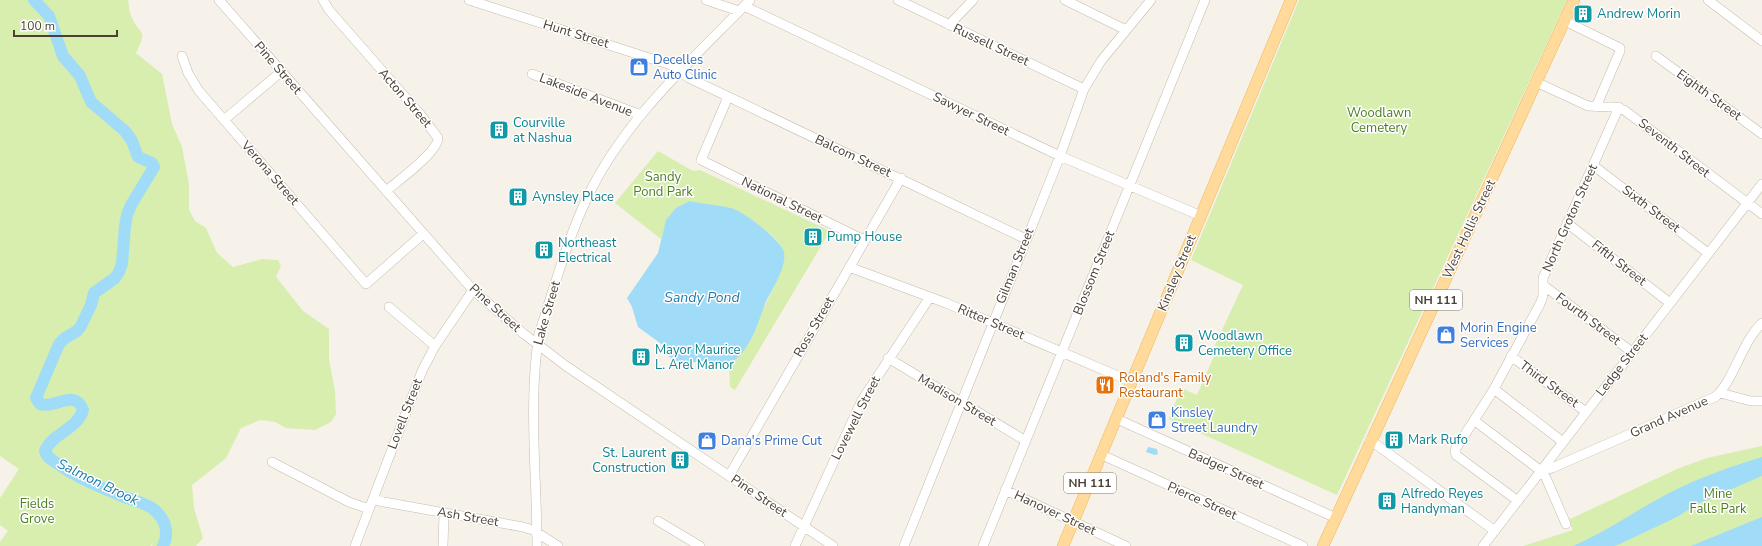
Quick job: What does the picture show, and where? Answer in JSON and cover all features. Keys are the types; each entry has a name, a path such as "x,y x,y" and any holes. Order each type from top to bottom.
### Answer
{"main road":[{"name":"Kinsley Street","path":"1063,546 1291,0"},
{"name":"West Hollis Street","path":"1323,546 1370,440 1574,0"}],"street":[{"name":"Pine Street","path":"219,0 473,290 537,344 566,366 833,546"},
{"name":"Acton Street","path":"323,0 325,6 438,138 438,142 430,152 386,191"},
{"name":"Hunt Street","path":"469,0 663,62 681,72"},
{"name":"Sawyer Street","path":"706,0 744,6 1060,156 1201,216"},
{"name":"Russell Street","path":"898,0 1084,89"},
{"path":"949,25 974,0"},
{"path":"1065,0 1126,30"},
{"name":"Gilman Street","path":"904,546 992,322 1060,156 1084,89 1101,62 1151,0"},
{"name":"Blossom Street","path":"983,546 1205,0"},
{"path":"1708,0 1762,41"},
{"name":"Lake Street","path":"537,546 535,395 537,344 571,237 588,195 606,164 641,115 744,6"},
{"path":"1565,21 1616,44 1620,48 1596,107"},
{"name":"Verona Street","path":"182,56 193,82 366,284 423,234"},
{"name":"Eighth Street","path":"1656,56 1762,134"},
{"path":"224,120 282,72"},
{"name":"Balcom Street","path":"681,72 689,78 728,97 901,178 1026,239"},
{"name":"Lakeside Avenue","path":"532,74 641,115"},
{"path":"1536,82 1572,100 1588,106 1619,107"},
{"name":"National Street","path":"728,97 701,160 864,240"},
{"name":"North Groton Street","path":"1518,500 1454,453 1494,389 1540,304 1543,296 1543,278 1619,107"},
{"name":"Seventh Street","path":"1619,107 1746,204 1762,214"},
{"name":"Sixth Street","path":"1594,166 1708,253"},
{"name":"Ross Street","path":"729,476 848,267 901,178"},
{"name":"Ledge Street","path":"1483,546 1762,184"},
{"name":"Fifth Street","path":"1568,224 1670,303"},
{"name":"Ritter Street","path":"848,267 930,297 992,322 1132,382"},
{"name":"Fourth Street","path":"1543,286 1632,352"},
{"name":"Lovell Street","path":"355,546 422,371 435,346 473,290"},
{"name":"Lovewell Street","path":"795,546 862,400 888,358 930,297"},
{"path":"389,307 435,346"},
{"name":"Grand Avenue","path":"1541,471 1552,468 1715,397 1720,392 1748,341 1762,323"},
{"name":"Third Street","path":"1511,356 1586,412"},
{"name":"Madison Street","path":"888,358 1026,441"},
{"path":"1494,389 1563,442"},
{"path":"1720,392 1751,401 1762,401"},
{"name":"Badger Street","path":"1117,419 1336,518"},
{"path":"1475,421 1541,471 1546,478 1566,524"},
{"path":"1370,440 1494,531"},
{"name":"Pierce Street","path":"1102,455 1303,546"},
{"path":"272,462 349,502 369,509"},
{"name":"Hanover Street","path":"1005,490 1126,546"},
{"name":"Ash Street","path":"373,500 523,527 537,533 558,546"},
{"path":"443,546 444,513"},
{"path":"658,521 700,546"}],"green space":[{"name":"Fields Grove","path":"0,0 128,0 131,16 142,35 140,45 136,53 162,74 172,124 182,147 189,184 189,210 195,221 206,228 217,253 233,267 262,259 278,260 281,266 276,277 303,311 329,329 329,360 335,391 336,414 331,422 315,430 286,428 275,422 260,420 241,428 226,458 192,485 194,508 203,538 196,546 152,546 153,543 150,546 0,546 0,542 8,531 0,525 0,498 19,469 0,456"},
{"name":"Woodlawn Cemetery","path":"1299,0 1567,0 1337,495 1169,419 1181,388 1197,395 1215,354 1215,345 1243,285 1191,260"},
{"name":"Sandy Pond Park","path":"658,151 693,171 700,170 830,231 735,390 730,387 729,365 738,358 766,304 779,273 783,260 783,252 778,242 769,233 757,225 714,207 689,201 677,208 667,220 661,239 615,203"},
{"name":"Mine Falls Park","path":"1762,446 1762,546 1523,546 1573,530 1568,520 1677,469 1707,458"}],"water":[{"name":"Sandy Pond","path":"689,201 737,210 752,220 776,240 784,252 781,272 765,304 752,338 743,352 729,365 706,361 683,365 668,356 671,351 638,327 632,307 627,298 658,253 666,220 676,208"},
{"path":"1148,447 1157,449 1158,454 1155,455 1146,452"},
{"path":"1762,457 1762,476 1697,504 1677,517 1622,543 1615,546 1573,546 1694,481"},
{"path":"1762,517 1762,546 1691,546 1752,521"}],"waterway":[{"name":"Salmon Brook","path":"34,0 49,16 63,56 80,76 91,102 125,131 132,141 138,157 152,163 154,167 131,205 127,215 122,264 119,272 115,278 94,293 91,305 81,326 77,331 65,338 59,344 36,398 40,404 46,405 75,400 83,410 76,422 53,440 45,451 50,459 73,474 152,508 160,516 165,526 166,536 163,546"}],"place":[{"name":"Andrew Morin","path":"1583,14"},
{"name":"Decelles Auto Clinic","path":"639,67"},
{"name":"Courville at Nashua","path":"499,130"},
{"name":"Aynsley Place","path":"518,197"},
{"name":"Pump House","path":"813,237"},
{"name":"Northeast Electrical","path":"544,250"},
{"name":"Morin Engine Services","path":"1446,335"},
{"name":"Woodlawn Cemetery Office","path":"1184,343"},
{"name":"Mayor Maurice L. Arel Manor","path":"641,357"},
{"name":"Roland's Family Restaurant","path":"1105,385"},
{"name":"Kinsley Street Laundry","path":"1157,420"},
{"name":"Mark Rufo","path":"1394,440"},
{"name":"Dana's Prime Cut","path":"707,441"},
{"name":"St. Laurent Construction","path":"680,460"},
{"name":"Alfredo Reyes Handyman","path":"1387,501"}]}
